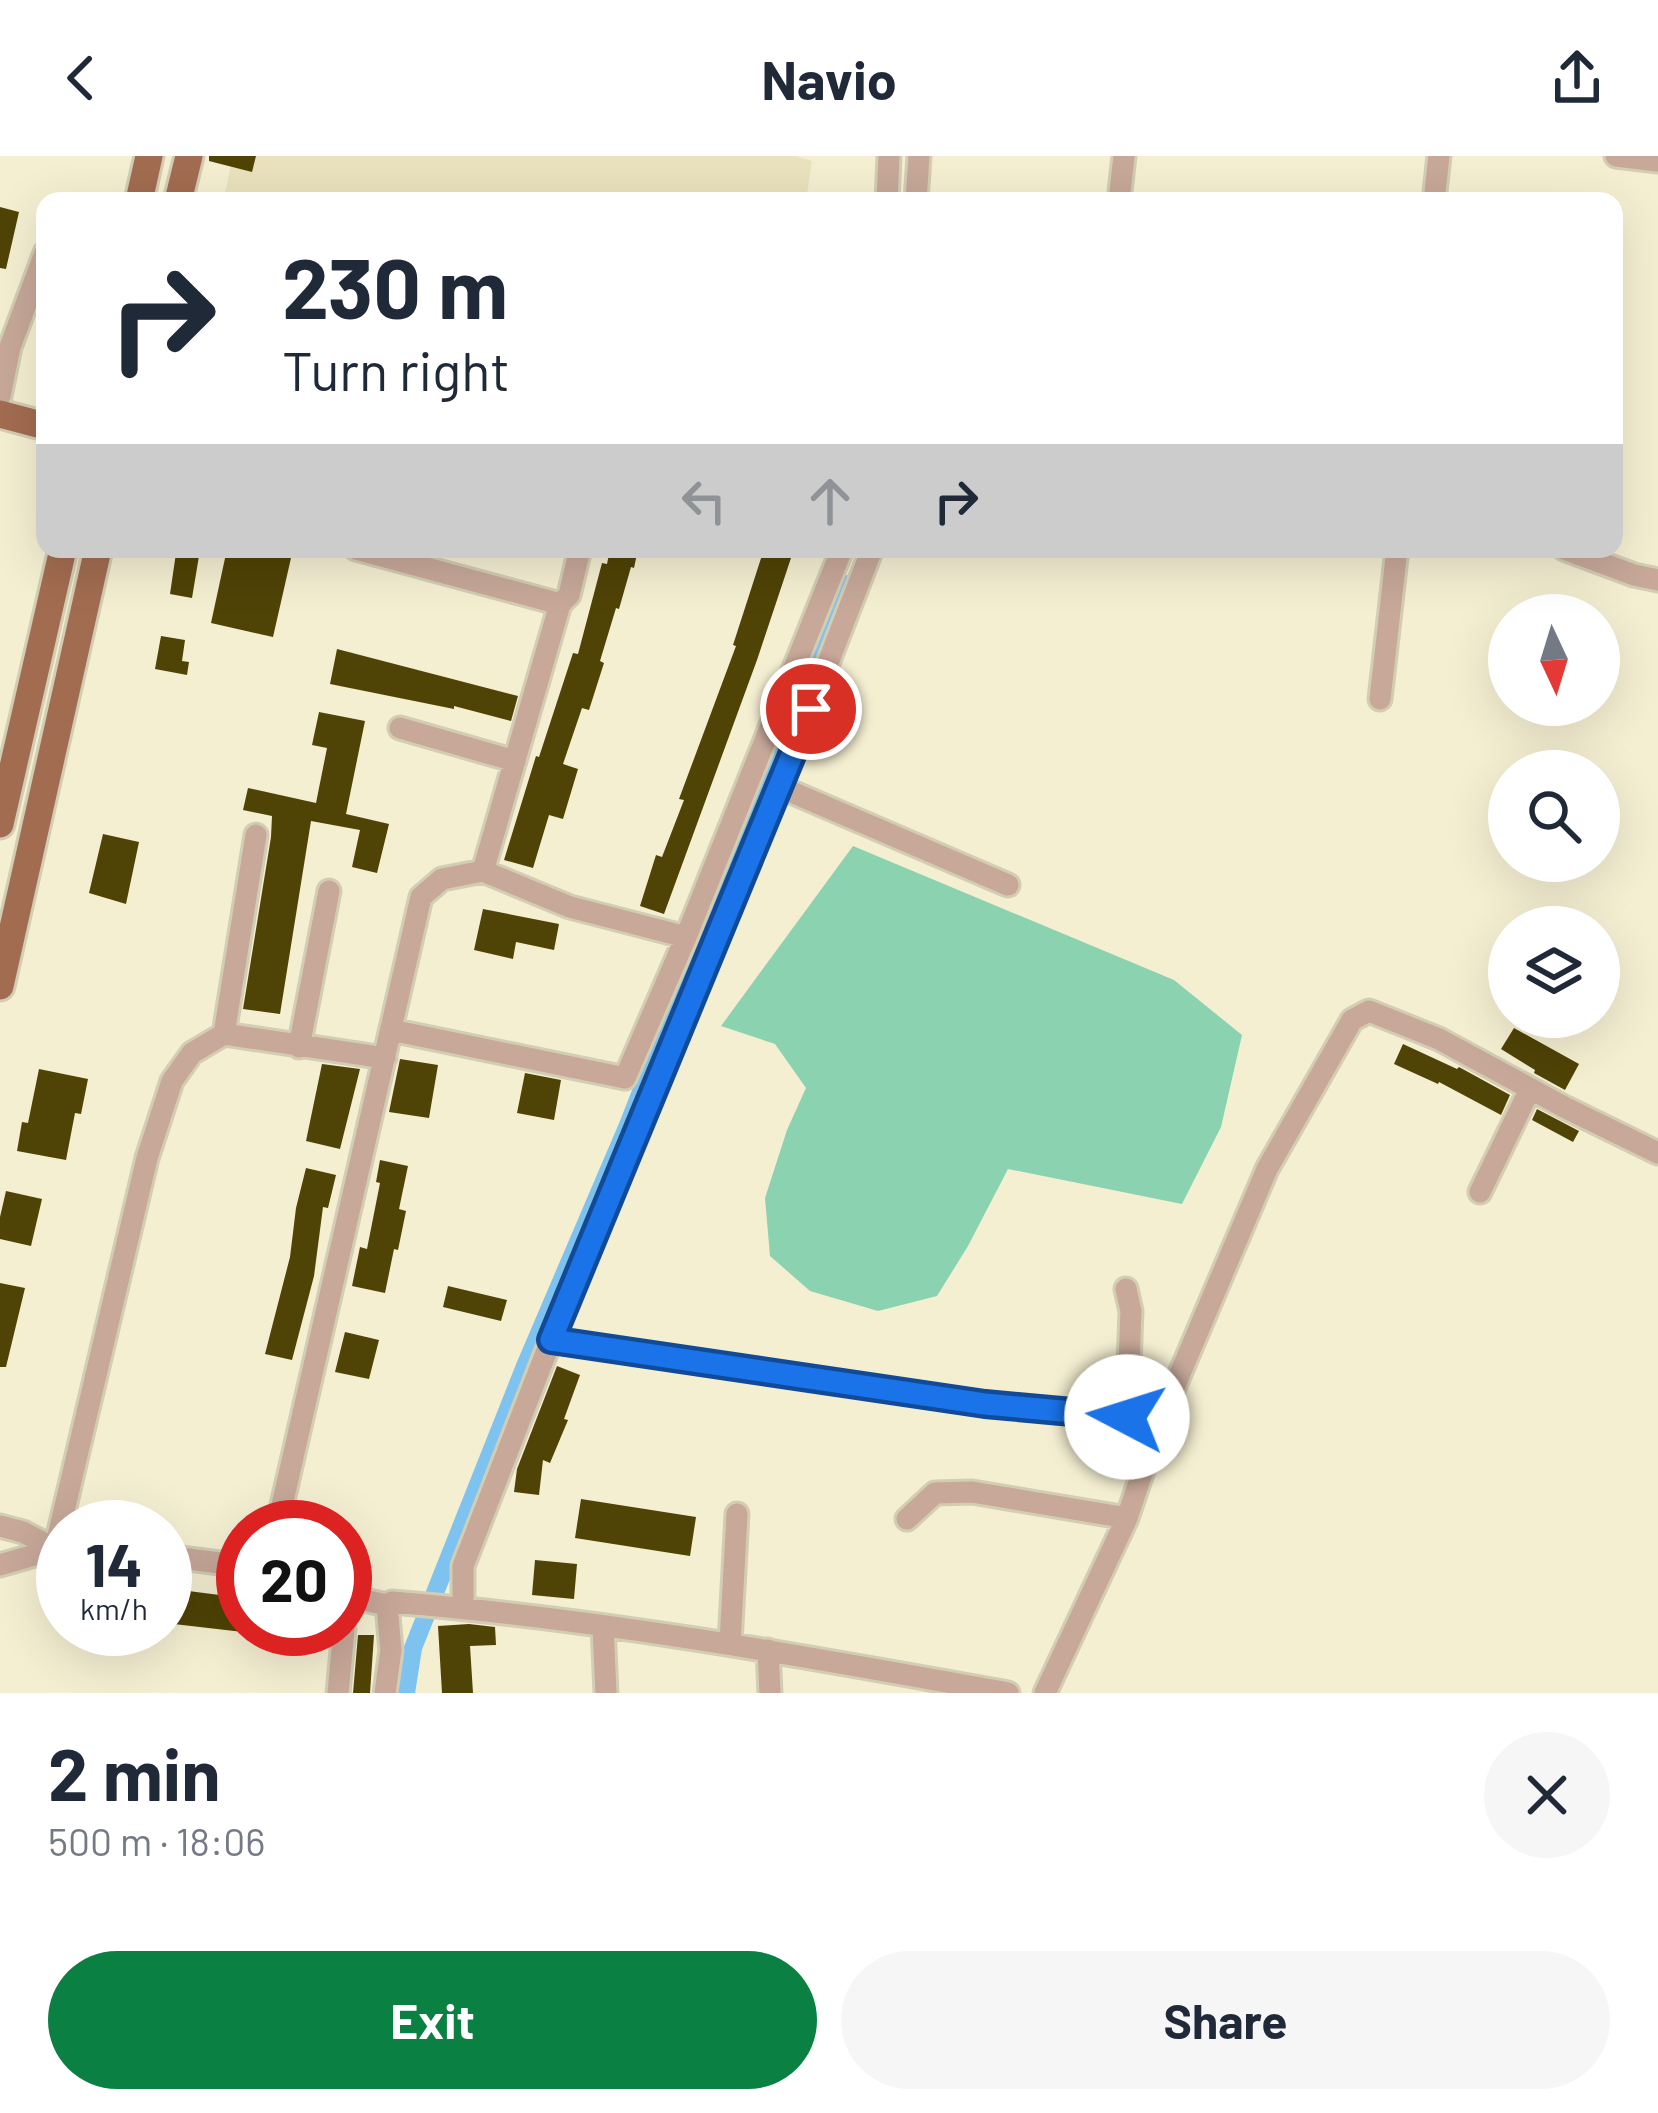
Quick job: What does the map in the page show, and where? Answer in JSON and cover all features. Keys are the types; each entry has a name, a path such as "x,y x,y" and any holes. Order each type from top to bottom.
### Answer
{"main road":[{"path":"141,192 149,156"},
{"path":"180,192 189,156"},
{"path":"0,396 36,406"},
{"path":"0,414 36,424"},
{"path":"0,824 61,558"},
{"path":"0,986 96,558"}],"street":[{"path":"887,192 890,156"},
{"path":"917,192 919,156"},
{"path":"1120,192 1124,156"},
{"path":"1435,192 1439,156"},
{"path":"1616,156 1658,161"},
{"path":"0,396 10,347 36,277"},
{"path":"389,558 560,604"},
{"path":"483,872 560,604 569,595 578,558"},
{"path":"391,1030 625,1078 838,558"},
{"path":"463,1608 463,1566 551,1340 781,788 869,558"},
{"path":"1380,699 1395,558"},
{"path":"1588,558 1658,580"},
{"path":"400,728 515,761"},
{"path":"781,788 1007,885"},
{"path":"224,1034 256,835"},
{"path":"283,1500 421,896 442,879 483,872 570,907 686,937"},
{"path":"299,1047 329,891"},
{"path":"1045,1693 1127,1518 1159,1423 1268,1169 1352,1020 1370,1011 1439,1039 1658,1153"},
{"path":"70,1500 147,1158 172,1081 192,1053 224,1034 385,1058"},
{"path":"1480,1192 1530,1089"},
{"path":"1126,1289 1131,1311 1127,1417"},
{"path":"551,1340 985,1404 1159,1423"},
{"path":"907,1519 935,1493 972,1492 1127,1518"},
{"path":"730,1642 737,1514"},
{"path":"0,1526 36,1538"},
{"path":"0,1565 36,1555"},
{"path":"372,1604 463,1608 730,1642 1008,1693"},
{"path":"385,1693 391,1649 389,1604"},
{"path":"603,1627 606,1693"},
{"path":"768,1650 770,1693"},
{"path":"338,1693 341,1656"}],"shaded area":[{"path":"233,156 796,156 812,161 807,192 225,192"}],"green space":[{"path":"853,846 1174,980 1242,1035 1221,1127 1182,1204 1008,1169 937,1296 878,1311 810,1291 770,1256 765,1198 806,1088 775,1044 721,1026"}],"building":[{"path":"209,156 256,156 252,172 209,161"},
{"path":"0,207 19,212 6,269 0,268"},
{"path":"175,558 199,558 192,598 170,594"},
{"path":"225,558 291,558 273,637 211,623"},
{"path":"608,558 636,558 616,608 589,710 582,708 563,764 578,769 563,819 549,815 533,868 504,860 573,653 578,654 602,563 607,564"},
{"path":"761,558 791,558 664,914 640,906 656,855 662,857 684,800 679,799"},
{"path":"161,636 185,640 182,661 189,662 187,675 155,669"},
{"path":"337,649 518,696 511,721 330,684"},
{"path":"319,712 365,721 346,814 389,824 377,873 352,867 360,830 311,821 280,1014 243,1009 272,816 243,810 248,788 316,803 327,748 312,745"},
{"path":"103,834 139,842 126,904 89,893"},
{"path":"483,909 559,924 554,950 516,942 513,959 474,950"},
{"path":"1508,1038 1532,1038 1579,1064 1565,1090 1501,1049"},
{"path":"1403,1044 1510,1095 1501,1115 1394,1064"},
{"path":"400,1059 438,1065 429,1118 389,1112"},
{"path":"322,1064 360,1069 340,1149 306,1141"},
{"path":"39,1069 88,1079 81,1114 75,1113 66,1160 17,1151"},
{"path":"525,1073 561,1080 554,1120 517,1113"},
{"path":"1537,1109 1579,1131 1573,1142 1532,1120"},
{"path":"380,1160 408,1166 399,1209 406,1211 385,1293 352,1286 360,1247 367,1249"},
{"path":"306,1168 336,1175 328,1208 323,1207 314,1276 292,1360 265,1354"},
{"path":"6,1191 42,1199 31,1246 0,1239"},
{"path":"0,1283 25,1288 6,1367 0,1367"},
{"path":"448,1286 507,1300 501,1321 443,1307"},
{"path":"345,1332 379,1340 369,1379 335,1372"},
{"path":"557,1366 580,1375 564,1419 568,1420 550,1463 543,1460 539,1495 514,1492 517,1469"},
{"path":"581,1499 696,1517 690,1556 575,1538"},
{"path":"535,1560 577,1564 574,1599 532,1595"},
{"path":"192,1591 216,1595 216,1629 192,1626"},
{"path":"438,1626 495,1627 496,1645 470,1646 473,1693 442,1693"},
{"path":"374,1635 370,1693 353,1693 356,1656 372,1656"}],"waterway":[{"path":"406,1693 413,1648 525,1366 628,1125 778,742 848,584"}],"route":[{"path":"811,709 551,1340 985,1404 1127,1417"}]}
